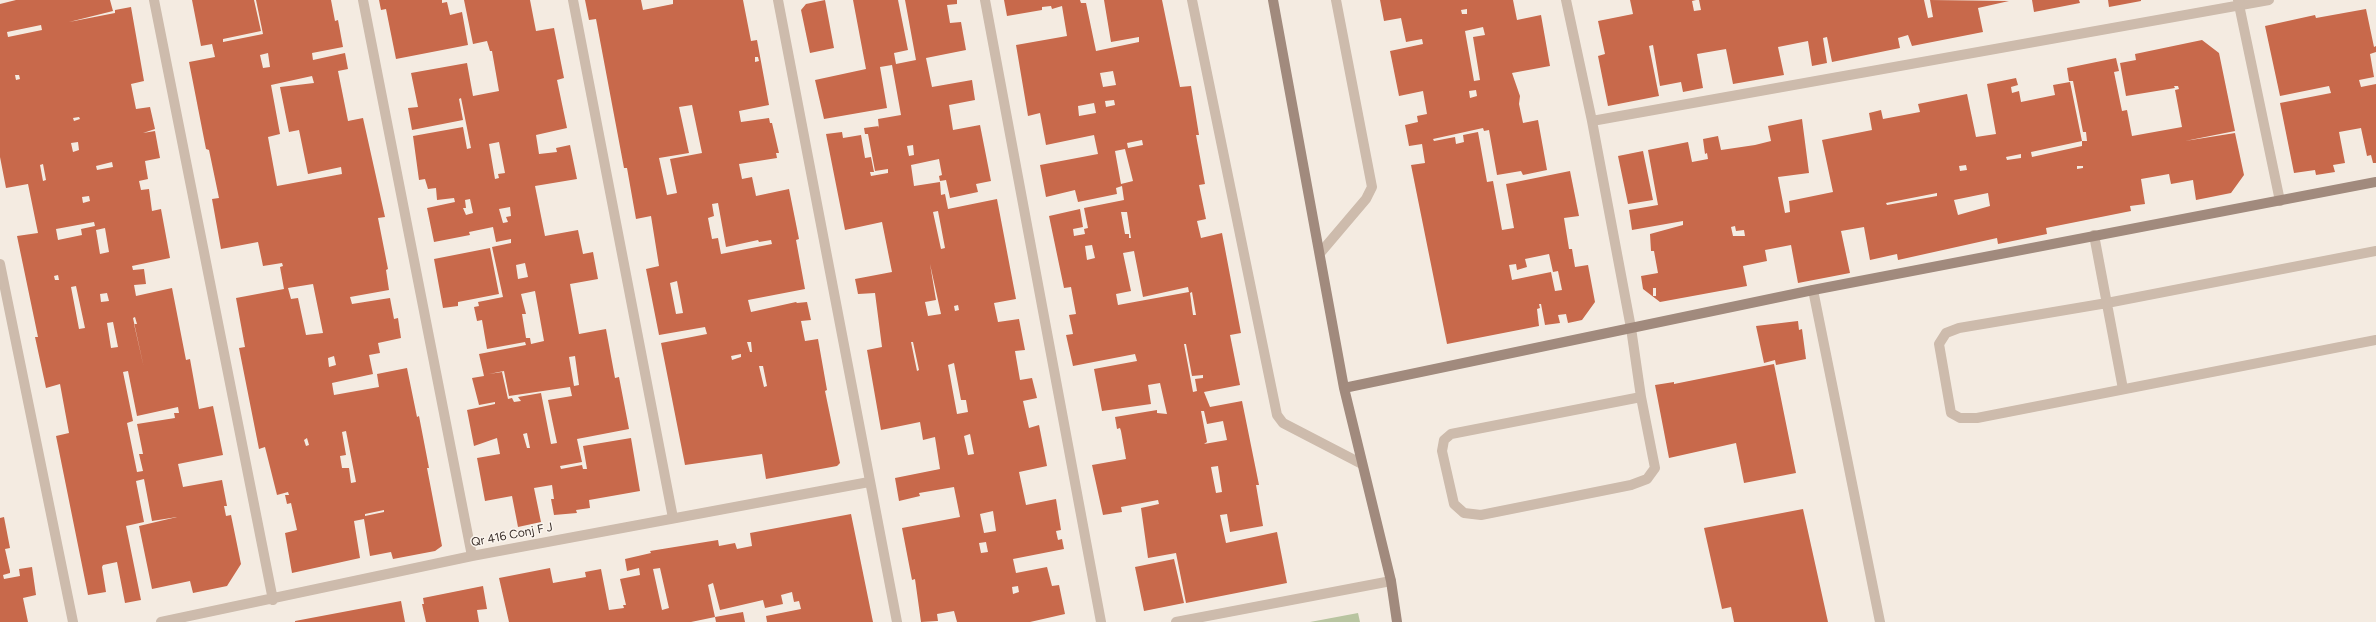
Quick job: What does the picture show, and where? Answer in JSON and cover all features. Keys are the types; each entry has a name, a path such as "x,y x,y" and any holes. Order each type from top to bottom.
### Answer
{"street":[{"path":"154,0 273,600"},
{"path":"363,0 472,556"},
{"path":"573,0 673,518"},
{"path":"778,0 897,622"},
{"path":"985,0 1101,622"},
{"path":"1192,0 1277,415 1283,423 1362,464"},
{"path":"1273,0 1321,252 1344,388 1391,581 1397,622"},
{"path":"1321,252 1366,199 1372,187 1336,0"},
{"path":"1566,0 1592,121 1631,328 1641,397 1655,468 1647,479 1631,484 1481,515 1464,513 1454,504 1442,451 1444,440 1451,434 1641,397"},
{"path":"1592,121 2238,3 2268,0"},
{"path":"2238,3 2280,201"},
{"path":"1344,388 1813,290 2376,182"},
{"path":"2094,235 2123,389"},
{"path":"2376,251 2107,303 1959,328 1946,333 1939,344 1951,413 1960,418 1977,418 2376,340"},
{"path":"0,264 73,622"},
{"path":"1813,290 1880,622"},
{"name":"Qr 416 Conj F J","path":"161,622 273,600 472,556 869,482"},
{"path":"1176,622 1391,581"}],"green space":[{"path":"1358,613 1360,622 1310,622"}],"building":[{"path":"16,0 110,0 113,11 69,22 115,13 115,10 131,7 144,81 131,84 136,109 150,107 155,129 143,133 155,131 160,158 145,161 148,179 139,181 141,190 149,189 152,211 161,209 170,258 132,266 133,270 144,269 146,284 134,285 136,296 172,288 186,360 190,359 199,409 213,406 223,455 178,464 183,487 222,480 227,506 224,506 226,516 231,515 241,564 227,586 193,593 190,581 152,589 139,526 177,517 152,521 144,479 136,481 144,522 126,526 141,600 125,603 117,562 103,565 102,567 106,592 88,595 56,436 69,433 60,384 46,388 35,337 38,337 17,236 38,233 28,184 6,188 0,157 0,4","holes":["41,25 42,30 8,37 7,32","15,75 19,75 20,79 16,80","79,117 80,119 74,121 73,118","78,142 79,150 73,152 71,143","112,162 113,167 97,170 96,166","43,164 46,180 43,181 40,165","89,196 90,201 83,203 82,197","94,222 95,226 81,229 82,235 58,240 56,229","105,228 109,252 100,254 96,230","58,275 59,280 55,280 54,276","76,286 85,328 79,329 71,287","107,293 109,301 101,302 100,294","135,317 137,324 134,324 133,318","113,322 118,347 111,348 107,323","128,371 137,416 178,407 179,413 174,413 175,418 137,424 143,454 139,454 143,471 137,472 127,423 133,421 123,372"]},
{"path":"192,0 254,0 261,31 223,39 223,42 263,34 256,0 331,0 335,21 338,20 343,47 312,53 313,60 345,53 348,69 338,71 348,121 363,118 385,217 378,218 388,269 386,270 389,290 350,297 352,304 390,298 394,319 398,318 401,338 378,343 380,353 369,355 373,374 332,383 334,395 379,387 377,374 407,368 417,417 419,416 442,546 435,551 393,559 391,552 370,556 364,519 354,521 360,558 292,573 285,533 297,530 291,503 287,504 285,495 289,495 288,492 277,495 265,447 259,449 239,348 245,347 236,298 284,289 280,267 283,266 282,263 263,266 258,242 221,249 212,199 219,198 209,150 206,149 189,62 215,57 212,44 201,46","holes":["268,53 270,67 263,68 260,55","312,76 314,83 280,87 289,132 299,130 308,174 341,167 342,174 277,186 268,137 280,134 271,85","313,284 323,333 306,335 298,298 291,299 288,288","334,356 336,365 329,367 328,358","346,431 356,482 351,483 349,468 342,468 340,456 346,455 342,432","307,438 309,445 306,446 304,440","384,510 384,512 365,516 365,514"]},
{"path":"379,0 442,0 442,3 447,2 450,15 462,12 468,45 396,59 386,9 381,10"},
{"path":"464,0 530,0 536,31 554,28 564,78 557,80 567,128 536,135 539,154 557,152 556,148 570,145 577,179 535,186 545,236 578,230 583,254 593,252 598,279 570,284 579,334 606,329 615,378 619,377 629,429 577,439 582,462 560,466 561,469 582,465 583,469 587,469 583,446 631,438 640,491 589,500 590,508 576,510 577,513 554,515 551,499 554,499 552,485 534,488 541,522 518,527 512,496 485,501 477,458 500,454 497,438 474,446 467,410 495,404 495,402 479,405 472,378 484,376 479,354 526,345 525,342 487,349 482,320 477,321 474,307 479,306 478,302 503,297 492,247 511,243 511,239 496,242 493,227 469,232 470,235 434,242 427,208 455,202 454,198 437,200 436,188 428,189 425,179 419,180 413,136 463,127 467,149 471,148 461,98 459,99 463,120 412,130 408,108 418,107 411,73 467,63 473,96 499,91 492,51 490,51 487,41 473,44","holes":["499,142 505,173 498,174 499,178 495,179 489,144","470,199 473,213 466,215 463,208 466,208 465,200","510,207 511,216 506,217 508,222 503,223 499,209","525,263 528,277 518,279 516,265","535,291 544,341 531,344 530,338 526,338 522,314 526,314 521,294","575,356 579,385 574,386 569,357","504,371 509,396 570,387 572,396 548,400 557,443 551,444 541,393 518,397 521,401 514,402 512,398 508,399 502,372 489,374","527,433 530,448 527,448 523,434"]},
{"path":"585,0 641,0 643,10 673,4 673,0 743,0 751,41 757,40 769,105 739,111 741,122 769,118 770,123 772,123 779,153 776,153 777,158 739,164 742,179 752,177 756,196 789,189 799,239 796,240 805,289 748,300 751,312 796,302 807,302 811,320 801,321 805,341 818,339 827,390 825,391 840,463 837,466 766,479 762,454 685,465 661,343 707,334 705,327 659,335 646,269 659,266 651,216 636,219 627,168 624,168 596,19 589,20","holes":["755,57 758,57 759,61 755,62","692,105 702,153 670,159 677,193 667,195 659,158 689,153 679,107","718,203 726,247 758,240 759,242 771,240 772,244 721,254 718,238 712,239 708,218 714,216 712,204","677,281 683,313 676,314 670,283","747,342 751,342 752,352 750,352","741,354 741,357 732,360 731,356","759,366 763,366 767,386 764,387"]},
{"path":"825,0 834,48 810,53 801,10 806,4"},
{"path":"853,0 898,0 908,50 894,53 896,64 916,60 905,0 957,0 957,4 947,5 950,23 961,22 966,50 926,58 932,87 972,80 975,100 949,105 953,130 980,125 991,181 976,184 978,192 950,198 946,180 940,181 939,176 942,175 939,159 911,165 914,186 940,182 941,195 945,194 948,209 997,199 1016,299 994,303 998,322 1019,319 1025,350 1015,351 1020,380 1032,378 1037,398 1023,401 1029,428 1039,425 1047,466 1019,472 1026,505 1056,499 1061,530 1056,531 1058,540 1062,539 1064,549 1013,559 1016,573 1047,567 1052,586 1059,585 1065,614 1030,622 957,622 954,611 937,614 938,621 921,622 915,579 912,580 902,528 960,517 954,487 919,493 920,496 899,501 895,478 940,469 935,437 923,440 920,422 881,430 867,350 882,347 875,293 858,294 855,279 892,272 882,222 845,230 826,134 842,132 843,138 861,135 865,158 871,157 874,172 870,172 871,176 888,173 888,169 875,171 868,134 865,134 864,128 879,126 878,119 901,115 892,65 880,67 887,108 824,119 815,80 866,69","holes":["913,145 914,155 909,156 907,146","938,211 945,248 941,249 933,212","930,264 941,314 928,316 925,302 936,300","958,305 959,310 955,311 954,306","911,342 913,342 919,370 917,371","954,363 961,400 966,400 968,412 957,414 948,365","970,434 974,454 968,455 964,436","993,511 996,531 984,533 980,514","986,542 988,552 981,553 979,543","1018,586 1019,592 1013,594 1012,587"]},
{"path":"1004,0 1080,0 1081,3 1086,3 1096,51 1139,42 1139,37 1111,42 1104,0 1162,0 1180,87 1191,86 1199,135 1196,135 1205,184 1199,185 1206,219 1197,221 1201,238 1222,233 1241,333 1230,335 1240,385 1204,392 1210,407 1242,401 1259,485 1256,485 1263,526 1230,532 1227,514 1220,515 1226,543 1277,532 1287,583 1186,603 1176,553 1148,558 1141,508 1159,504 1158,500 1121,507 1122,512 1103,515 1092,465 1126,459 1121,431 1120,428 1117,429 1115,417 1157,410 1157,413 1167,414 1160,383 1148,385 1151,404 1102,411 1094,369 1137,361 1135,354 1073,366 1066,335 1073,334 1069,315 1076,314 1071,287 1064,288 1049,216 1080,209 1083,227 1073,229 1074,236 1085,234 1084,229 1088,228 1084,208 1124,200 1122,186 1116,188 1117,194 1078,202 1075,190 1046,197 1040,165 1098,154 1094,135 1046,145 1040,113 1028,116 1016,45 1067,36 1062,6 1052,9 1051,6 1042,7 1042,10 1007,16","holes":["1113,71 1116,85 1103,87 1100,73","1114,100 1115,105 1106,107 1105,101","1094,103 1096,113 1079,116 1078,106","1142,140 1143,145 1128,148 1127,143","1125,149 1133,181 1121,184 1115,151","1121,212 1127,212 1131,238 1129,238 1129,234 1125,234","1092,245 1095,258 1087,260 1085,246","1134,251 1143,297 1188,287 1189,292 1118,305 1116,294 1131,291 1123,253","1192,292 1196,315 1193,315 1190,293","1184,344 1186,344 1192,376 1203,375 1203,378 1195,379 1197,391 1193,392","1201,411 1204,411 1207,424 1223,421 1227,440 1204,444 1207,442","1218,466 1222,492 1216,493 1211,467"]},
{"path":"1380,0 1513,0 1517,20 1541,15 1550,66 1512,73 1520,96 1519,104 1523,123 1538,120 1547,170 1523,175 1521,171 1497,175 1489,130 1484,131 1483,128 1433,139 1434,141 1455,137 1456,144 1464,142 1463,135 1478,132 1487,182 1493,181 1502,230 1514,228 1506,184 1570,171 1579,216 1564,218 1569,249 1572,249 1575,267 1588,265 1595,302 1582,320 1568,323 1566,314 1558,315 1560,323 1545,325 1541,304 1539,304 1540,308 1537,309 1539,326 1447,344 1411,165 1425,163 1422,144 1409,146 1405,125 1418,122 1417,116 1427,114 1423,91 1399,96 1390,51 1423,44 1422,39 1406,42 1401,18 1384,21","holes":["1467,9 1467,14 1462,14 1461,10","1483,27 1485,35 1473,37 1480,80 1474,81 1465,31","1476,90 1477,96 1470,98 1469,91","1549,254 1553,272 1558,271 1562,290 1555,291 1551,272 1512,280 1509,265 1516,264 1517,270 1527,267 1525,259"]},
{"path":"1630,0 1696,0 1692,1 1694,11 1701,10 1699,0 1924,0 1928,18 1933,17 1930,0 2009,1 1978,8 1983,32 1912,46 1908,35 1898,38 1900,48 1832,62 1827,37 1823,38 1827,63 1812,66 1808,41 1778,47 1784,75 1733,84 1726,49 1697,54 1703,88 1683,92 1681,82 1660,86 1653,45 1649,46 1659,96 1608,106 1598,56 1605,54 1598,21 1633,14"},
{"path":"2032,0 2079,0 2080,3 2034,12"},
{"path":"2108,0 2141,0 2141,1 2109,7"},
{"path":"2366,9 2374,47 2376,46 2376,52 2370,54 2374,77 2359,80 2361,87 2376,84 2376,163 2373,163 2371,155 2367,156 2361,128 2339,132 2345,163 2333,165 2335,172 2316,175 2315,170 2294,173 2280,103 2331,93 2329,86 2280,96 2265,26 2315,15 2316,18"},
{"path":"2202,40 2219,53 2235,131 2185,141 2235,133 2244,175 2231,193 2196,200 2193,180 2171,184 2169,174 2141,179 2145,204 2130,206 2131,211 2046,228 2047,234 1998,244 1997,238 1898,260 1897,254 1870,260 1864,227 1841,231 1850,273 1798,283 1791,245 1765,250 1767,261 1743,266 1747,286 1660,302 1643,289 1641,276 1658,273 1654,251 1651,251 1650,234 1683,225 1683,221 1632,230 1629,210 1658,205 1648,150 1688,142 1692,162 1708,159 1707,153 1705,154 1703,139 1718,136 1721,150 1755,145 1771,141 1768,126 1802,119 1809,173 1778,177 1785,213 1790,212 1789,201 1833,192 1822,140 1872,130 1869,113 1881,110 1883,119 1920,112 1918,104 1967,94 1976,137 1996,134 1987,84 2016,78 2018,85 2011,87 2012,93 2019,91 2021,102 2055,95 2053,85 2070,82 2082,141 2087,141 2086,132 2083,132 2073,81 2069,81 2067,68 2116,58 2119,71 2114,72 2122,111 2127,110 2132,136 2182,127 2175,90 2179,89 2178,86 2174,86 2175,88 2126,96 2120,63 2136,60 2135,54","holes":["2082,141 2082,146 2032,157 2031,152","2021,154 2021,158 2007,160 2006,157","1966,165 1967,170 1960,171 1959,166","2077,166 2083,166 2083,168 2077,169","1937,193 1937,196 1887,205 1886,203","1988,193 1990,206 1958,215 1954,200","1735,226 1736,231 1744,230 1745,236 1733,236 1731,227","1653,288 1656,288 1656,296 1653,296"]},
{"path":"1643,151 1653,200 1628,204 1618,156"},
{"path":"490,248 499,294 458,302 458,306 443,308 434,259"},
{"path":"1798,321 1799,330 1802,329 1806,359 1776,365 1775,360 1764,363 1756,326"},
{"path":"1774,364 1796,473 1744,483 1736,443 1669,458 1655,385 1674,382 1674,384"},
{"path":"1803,509 1828,622 1734,622 1731,607 1722,609 1704,528"},
{"path":"851,514 873,622 767,622 766,616 801,609 799,601 794,602 792,592 781,595 783,604 765,608 763,600 720,610 713,583 708,585 715,617 691,622 509,622 499,578 550,568 553,583 586,577 585,572 601,569 609,610 624,608 623,605 626,605 620,579 640,575 639,568 627,571 625,559 651,553 650,551 718,540 719,546 735,543 737,549 752,546 750,533","holes":["660,568 669,608 662,610 653,569"]},
{"path":"4,517 10,548 5,549 10,573 3,575 4,579 20,576 19,569 32,567 36,595 23,598 28,622 0,622 0,518"},
{"path":"1174,559 1184,603 1144,611 1135,567"},
{"path":"483,586 487,609 477,610 479,622 426,622 422,604 424,604 423,598"},
{"path":"401,601 405,622 295,622 295,621"},
{"path":"743,612 745,622 716,622 715,617"}]}
